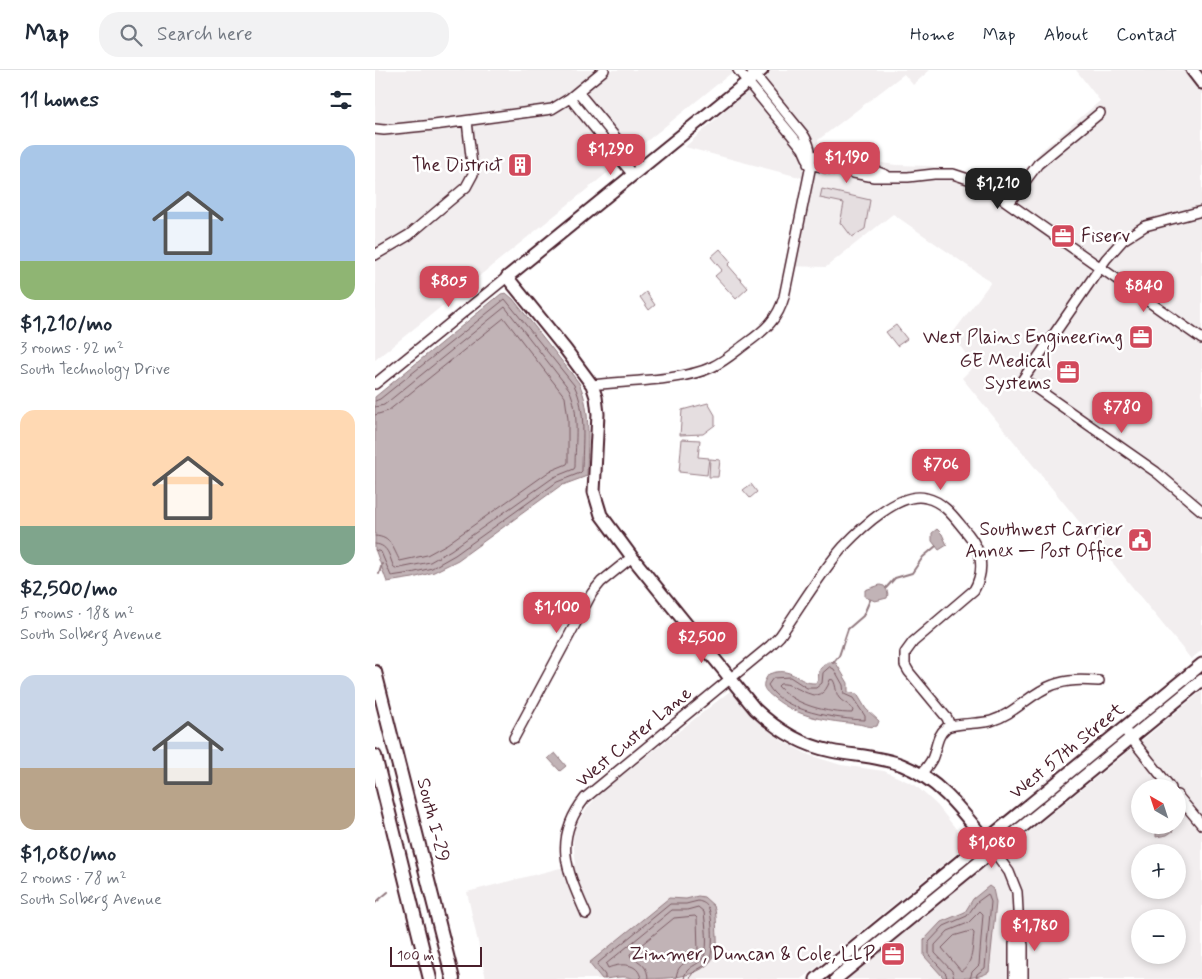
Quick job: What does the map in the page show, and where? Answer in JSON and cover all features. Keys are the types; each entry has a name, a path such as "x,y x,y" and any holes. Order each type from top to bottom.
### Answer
{"highway":[{"name":"South I-29","path":"375,672 453,979"},
{"path":"375,756 430,979"}],"main road":[{"path":"1192,70 1202,83"},
{"path":"754,74 507,277 572,357 592,385 598,414 593,480 595,498 601,515 632,557 755,709 786,734 815,747 831,751 875,756 921,774 948,795 993,850"},
{"name":"West 57th Street","path":"816,979 1202,664"},
{"name":"West 57th Street","path":"836,979 1202,680"}],"street":[{"path":"375,129 384,130 467,121 552,109 578,92 604,70"},
{"path":"592,385 673,377 707,369 727,358 769,325 779,312 784,297 809,162 809,144 754,74 738,70"},
{"path":"578,92 637,172"},
{"path":"570,98 637,172"},
{"path":"1009,203 1038,164 1100,113"},
{"path":"375,255 409,235 466,187 472,179 467,121"},
{"path":"809,162 866,176 908,177 944,174 962,176 979,184 1009,203 1202,339"},
{"path":"1202,211 1145,226 1123,240 1100,267 1023,379 1156,472 1202,511"},
{"path":"375,384 507,277"},
{"name":"West Custer Lane","path":"586,914 568,872 565,854 565,839 569,823 576,809 600,785 764,651 780,636 834,559 855,536 896,503 909,497 925,497 936,501 947,509 976,545 981,561 980,580 974,590 913,642 905,653 907,668 947,718 950,726"},
{"path":"514,738 593,593 601,582 632,557"},
{"path":"921,774 933,758 941,734 950,726 979,724 999,718 1019,707 1040,691 1059,683 1073,680 1099,681"},
{"path":"1123,728 1164,779"},
{"path":"1186,806 1202,825"},
{"path":"993,850 1005,866 1015,886 1018,900 1019,930 1023,945 1023,979"},
{"path":"1014,979 1014,944 1019,930"}],"shaded area":[{"path":"375,70 735,70 375,360"},
{"path":"770,70 930,70 913,85 904,74 818,140 817,149 860,160 972,172 1006,192 1041,151 1100,101 1076,70 1186,70 1202,89 1202,650 1191,659 962,378 974,366 952,334 991,282 893,214 826,267 784,266 803,178 685,147"},
{"path":"822,189 870,200 865,229 852,237 843,225 840,224 844,203 820,198"},
{"path":"720,249 731,262 728,265 748,288 736,299 715,276 722,270 711,257"},
{"path":"646,292 655,305 649,310 640,297"},
{"path":"896,325 907,339 897,346 886,332"},
{"path":"708,403 715,415 715,425 703,434 680,435 682,410"},
{"path":"682,439 700,440 698,457 709,458 707,475 679,472"},
{"path":"710,459 720,460 718,477 709,477"},
{"path":"751,484 757,492 750,498 743,490"},
{"path":"734,688 782,741 809,755 841,765 884,771 915,785 937,805 968,844 802,979 486,979 467,892 576,864 573,842 575,827 600,793"},
{"path":"1202,691 1202,979 847,979 1145,738"}],"water":[{"path":"506,293 513,299 579,383 586,405 587,476 560,486 458,560 434,572 387,582 375,549 375,397 501,294"},
{"path":"937,529 942,534 947,545 939,550 932,541 932,533"},
{"path":"880,585 884,586 887,590 887,598 875,601 865,597 865,590"},
{"path":"829,662 836,663 848,683 848,692 857,694 866,709 879,721 877,726 870,727 804,714 784,705 765,690 764,682 769,674 777,672 790,673 809,683 815,683 818,681 820,670"},
{"path":"555,753 566,766 560,771 548,758"},
{"path":"1156,834 1168,834 1167,835 1156,837"},
{"path":"989,886 993,889 996,903 989,972 973,977 943,977 924,956 924,940 941,922 965,912 973,899"},
{"path":"698,896 704,897 714,906 716,913 716,950 711,961 702,969 678,977 602,979 589,963 669,898 686,899"}],"waterway":[{"path":"886,588 895,578 912,573 923,557 936,546"},
{"path":"379,574 382,564"},
{"path":"833,663 839,656 848,629 863,616 870,600"},
{"path":"375,903 388,892"}],"place":[{"name":"The District","path":"520,165"},
{"name":"Fiserv","path":"1063,236"},
{"name":"West Plains Engineering","path":"1141,337"},
{"name":"GE Medical Systems","path":"1068,372"},
{"name":"Southwest Carrier Annex — Post Office","path":"1140,540"},
{"name":"Zimmer, Duncan & Cole, LLP","path":"893,954"}]}
